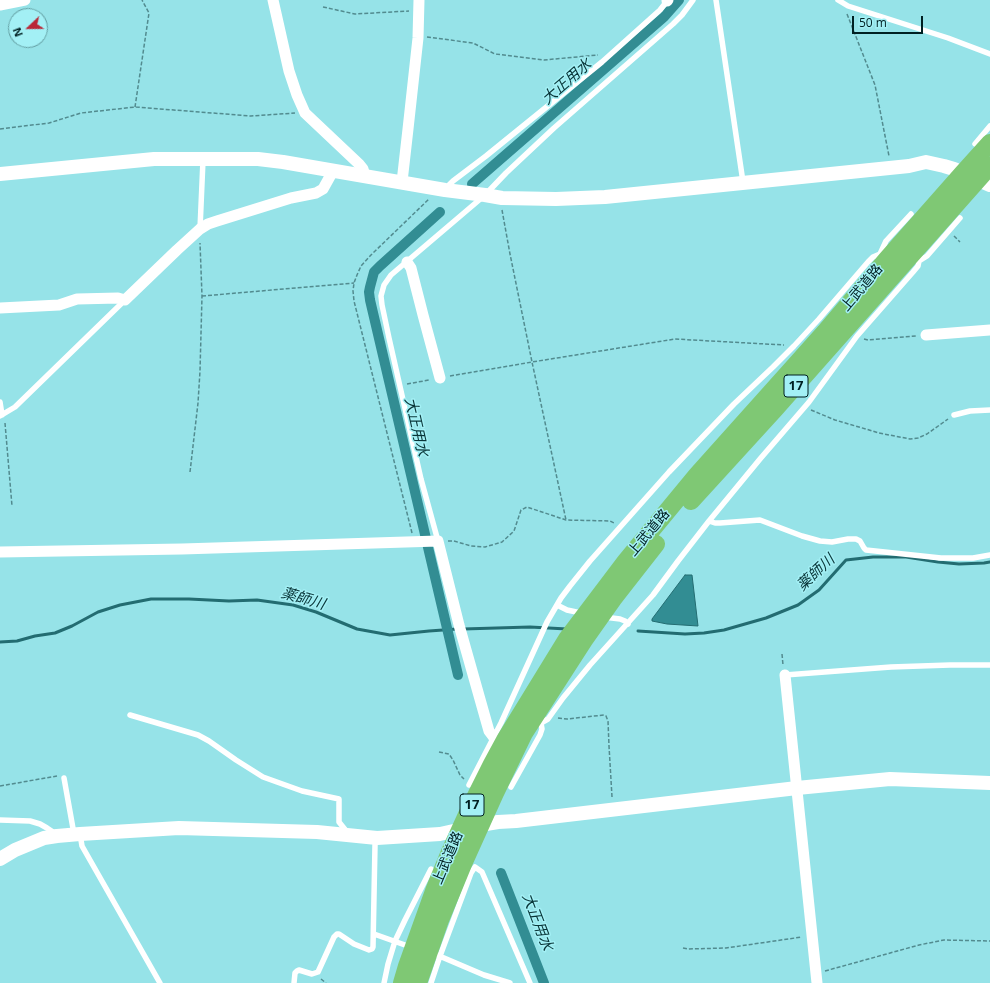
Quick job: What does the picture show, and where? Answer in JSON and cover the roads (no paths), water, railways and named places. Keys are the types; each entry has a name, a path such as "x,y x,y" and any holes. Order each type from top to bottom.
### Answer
{"highway":[{"name":"上武道路","path":"598,608 643,560 686,507 917,256 977,179 982,144"},
{"name":"上武道路","path":"402,983 434,891 497,742 598,608 626,561 688,486 825,332 884,256 977,179 990,166"},
{"name":"上武道路","path":"418,983 440,920 462,864 524,733 537,722 575,639"}],"street":[{"path":"0,5 25,0"},
{"path":"273,0 290,71 297,95 305,113 363,168 366,176"},
{"path":"402,182 418,36 419,5"},
{"path":"0,174 154,159 270,160 485,196 534,199 605,197 909,166 926,162 944,166 977,179"},
{"path":"0,308 60,305 77,299 118,298 125,300 177,250 200,229 208,224 291,198 316,193 323,189 333,171"},
{"path":"407,262 411,268 440,378"},
{"path":"926,335 990,330"},
{"path":"0,552 182,549 436,540 489,731 497,742"},
{"path":"785,675 816,978"},
{"path":"0,859 15,850 44,838 77,834 179,828 317,832 377,838 437,834 480,825 797,788 890,779 990,783"}],"lane":[{"path":"436,540 382,305 381,296 386,280 485,196 506,173 554,128 673,24 693,0"},
{"path":"716,0 743,182"},
{"path":"445,190 453,181 610,55 668,1"},
{"path":"840,1 848,6 948,38 990,54"},
{"path":"982,144 990,126"},
{"path":"200,229 203,159"},
{"path":"470,783 497,742 501,723 539,639 547,622 570,586 669,472 794,346 868,262 873,257 884,256 886,241 911,214"},
{"path":"537,722 545,722 590,665 653,595 709,521 804,407 856,336 918,266 917,256 927,256 960,218"},
{"path":"1,416 15,406 125,300"},
{"path":"0,402 1,416"},
{"path":"954,415 970,411 990,410"},
{"path":"709,521 720,523 760,520 802,536 820,541 832,542 856,539 860,541 866,550 941,558 973,558 990,555"},
{"path":"557,605 571,612 620,619 628,624"},
{"path":"785,675 892,667 990,665"},
{"path":"130,715 198,735 263,777 302,791 339,799 339,822 349,836"},
{"path":"511,787 540,735 542,729 537,722"},
{"path":"64,778 77,834 82,846 160,983"},
{"path":"0,820 30,821 47,828 57,836"},
{"path":"294,983 296,971 299,970 312,974 318,972 334,937 337,934 354,944 369,950 372,949 374,934 375,845 377,838"},
{"path":"431,983 437,956 471,873 475,867 482,872 530,983"},
{"path":"384,983 395,941 431,869"},
{"path":"374,934 405,945"},
{"path":"437,956 484,975 510,983"}],"water":[{"path":"685,575 692,575 698,626 667,624 652,621 652,619"}],"waterway":[{"name":"大正用水","path":"472,184 664,17 679,0"},
{"name":"大正用水","path":"440,212 374,272 369,292 458,675"},
{"name":"薬師川","path":"638,631 685,634 704,633 724,630 766,618 798,605 819,590 846,560 873,557 906,557 959,564 990,562"},
{"name":"薬師川","path":"0,642 17,641 55,633 98,612 120,605 151,599 229,601 257,600 293,605 316,612 357,629 390,635 457,629"},
{"name":"薬師川","path":"463,629 530,627 567,629"},
{"name":"大正用水","path":"501,873 544,983"}]}
